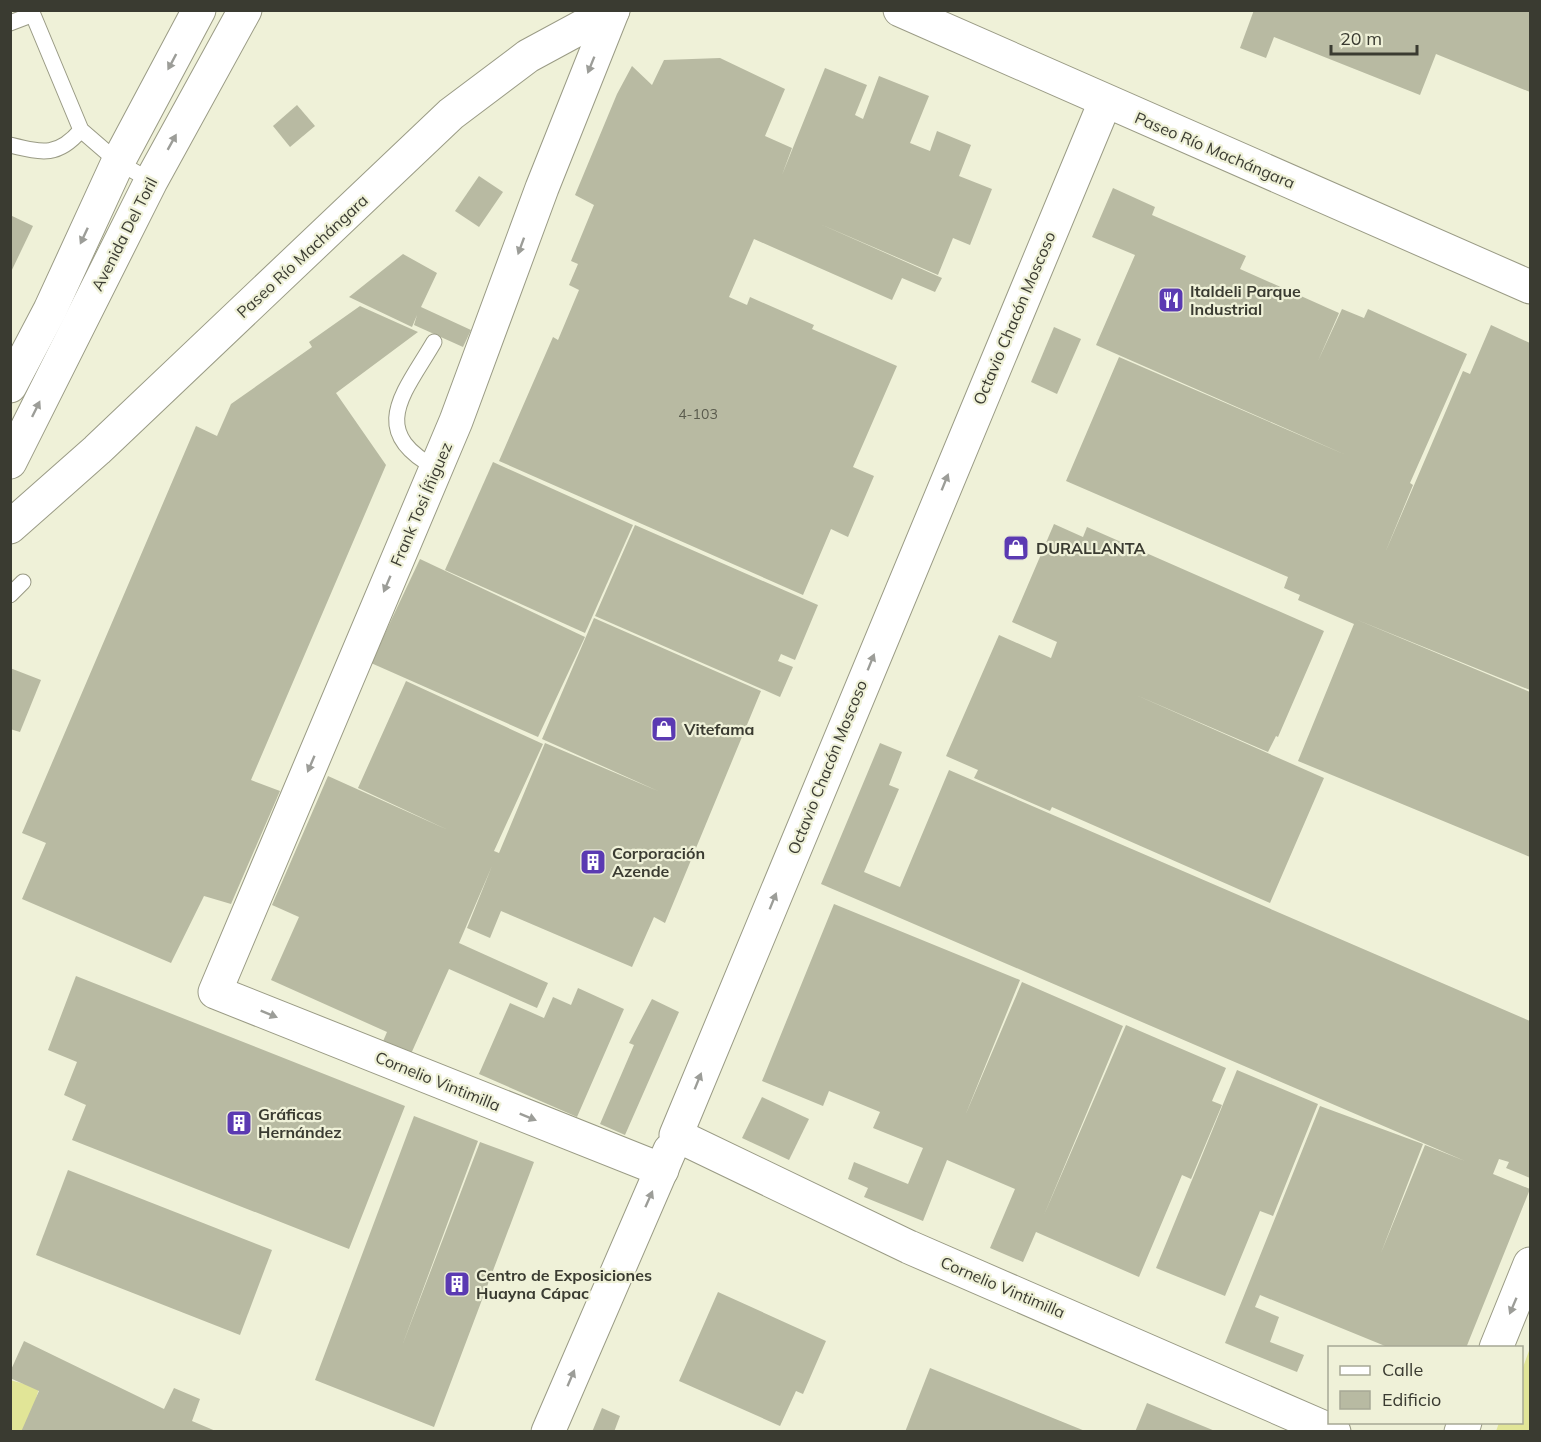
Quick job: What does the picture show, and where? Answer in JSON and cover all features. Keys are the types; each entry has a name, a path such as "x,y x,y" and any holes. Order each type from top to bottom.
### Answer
{"main road":[{"name":"Avenida Del Toril","path":"10,386 50,310 118,162 199,10"},
{"name":"Avenida Del Toril","path":"10,462 151,181 245,10"},
{"name":"Frank Tosi Íñiguez","path":"214,992 456,421 542,188 613,10"},
{"name":"Paseo Río Machángara","path":"10,527 97,450 451,114 528,56 613,10"},
{"name":"Paseo Río Machángara","path":"900,10 1530,287"},
{"name":"Octavio Chacón Moscoso","path":"548,1431 662,1170 1105,102"},
{"name":"Cornelio Vintimilla","path":"214,992 662,1170"},
{"name":"Cornelio Vintimilla","path":"676,1135 909,1247 1334,1431"},
{"path":"1496,1346 1530,1264"}],"lane":[{"path":"10,23 31,13 81,130 118,162 151,181"},
{"path":"10,145 53,151 67,146 81,130"},
{"path":"434,342 398,404 395,420 399,436 420,460 436,468"},
{"path":"10,595 24,582"}],"green space":[{"path":"1530,1348 1530,1431 1496,1431 1499,1424 1523,1424 1523,1367"},
{"path":"10,1380 39,1388 27,1431 11,1431"}],"building":[{"path":"1254,10 1530,10 1530,92 1436,54 1420,95 1274,37 1266,58 1240,48"},
{"path":"720,58 785,89 765,136 792,148 782,175 825,68 867,85 855,115 863,119 879,76 929,96 910,143 930,151 937,131 971,145 959,176 992,189 970,245 953,238 938,275 820,224 942,278 935,292 902,278 892,300 754,239 729,297 747,305 750,297 814,325 812,329 897,366 853,467 874,476 848,537 831,529 803,595 499,461 553,337 558,340 579,290 569,285 578,264 571,261 594,205 575,195 617,94 632,66 652,85 664,60"},
{"path":"297,105 315,126 290,147 273,126"},
{"path":"479,176 503,192 479,227 455,211"},
{"path":"1113,188 1155,207 1152,215 1246,256 1240,269 1339,313 1318,361 1342,309 1364,318 1368,309 1467,354 1410,483 1413,485 1385,553 1463,371 1470,374 1491,325 1530,343 1530,690 1355,619 1530,692 1530,857 1298,761 1354,624 1298,600 1300,595 1284,588 1288,577 1066,481 1119,357 1346,455 1096,345 1135,255 1092,237"},
{"path":"10,215 33,226 10,274"},
{"path":"403,254 437,273 421,307 471,330 463,347 414,325 417,315 412,327 349,297"},
{"path":"360,306 418,332 336,393 386,465 251,780 280,791 231,904 204,896 171,963 22,899 46,843 22,833 196,426 217,436 231,404 312,347 309,342"},
{"path":"1054,327 1081,339 1057,394 1031,382"},
{"path":"493,462 633,525 585,633 445,570"},
{"path":"1054,524 1083,537 1087,527 1324,631 1278,737 1276,736 1268,752 1136,695 1324,778 1270,903 1052,807 1050,811 974,778 978,770 946,756 999,635 1051,658 1057,642 1012,622"},
{"path":"635,525 818,605 795,660 781,654 778,661 793,667 780,697 595,616"},
{"path":"420,559 585,637 538,737 371,663"},
{"path":"594,618 761,691 665,923 654,917 632,967 501,911 490,938 467,928 492,866 459,943 548,983 537,1008 449,969 406,1065 378,1053 387,1032 271,980 299,917 272,905 328,776 448,830 358,788 406,681 543,744 494,851 499,853 545,743 658,791 542,739"},
{"path":"10,668 41,680 20,732 10,729"},
{"path":"880,743 902,752 889,785 899,789 864,872 900,887 949,770 1530,1021 1530,1178 1506,1168 1509,1162 1499,1159 1493,1174 1530,1189 1467,1346 1385,1346 1260,1295 1255,1307 1279,1317 1270,1342 1304,1355 1297,1372 1225,1343 1320,1106 1423,1144 1381,1253 1425,1145 1465,1161 821,884"},
{"path":"834,904 1020,980 965,1116 1022,982 1123,1026 1044,1215 1126,1025 1226,1068 1212,1101 1222,1105 1191,1179 1182,1175 1139,1277 1036,1232 1023,1262 990,1248 1015,1189 947,1160 923,1221 864,1197 868,1188 848,1179 854,1162 908,1184 923,1148 873,1128 880,1112 829,1091 823,1106 762,1081"},
{"name":"Gráficas Hernández","path":"76,976 405,1106 349,1249 72,1140 86,1105 64,1095 77,1062 48,1050"},
{"path":"578,988 624,1009 577,1117 479,1074 510,1003 544,1018 553,997 571,1005"},
{"path":"652,999 679,1012 625,1135 600,1124 634,1045 629,1043"},
{"path":"1237,1070 1318,1104 1273,1216 1260,1211 1225,1296 1156,1268"},
{"path":"762,1097 809,1119 789,1160 742,1138"},
{"path":"414,1116 478,1141 402,1346 480,1142 534,1162 434,1427 315,1380"},
{"path":"68,1170 272,1250 240,1335 36,1255"},
{"path":"718,1292 826,1341 803,1394 796,1391 780,1426 679,1381"},
{"path":"24,1341 164,1409 174,1388 200,1399 192,1421 218,1432 21,1432 39,1391 10,1378 10,1372"},
{"path":"930,1368 1085,1431 1085,1432 905,1432"},
{"path":"1147,1403 1215,1431 1215,1432 1135,1432"},
{"path":"602,1408 620,1416 614,1432 592,1432"}],"place":[{"name":"Italdeli Parque Industrial","path":"1171,300"},
{"name":"DURALLANTA","path":"1016,548"},
{"name":"Vitefama","path":"664,729"},
{"name":"Corporación Azende","path":"593,862"},
{"name":"Gráficas Hernández","path":"239,1123"},
{"name":"Centro de Exposiciones Huayna Cápac","path":"457,1284"}]}
